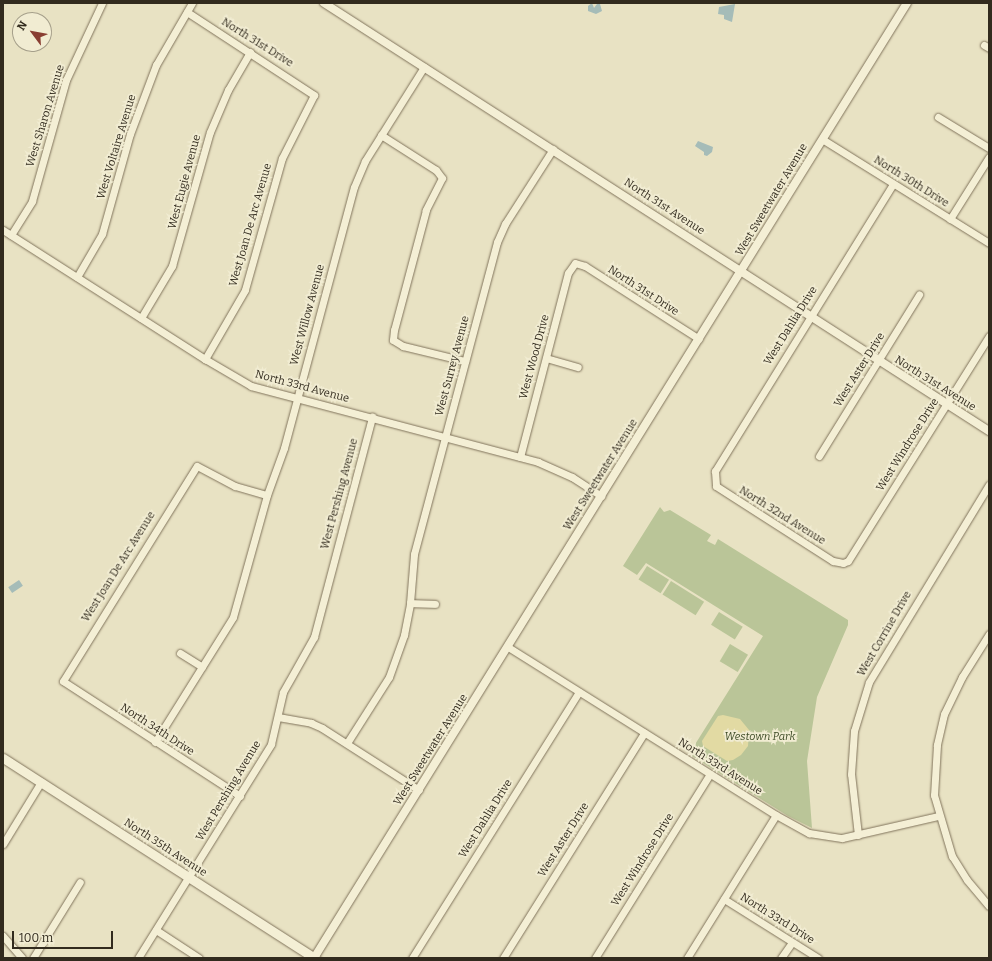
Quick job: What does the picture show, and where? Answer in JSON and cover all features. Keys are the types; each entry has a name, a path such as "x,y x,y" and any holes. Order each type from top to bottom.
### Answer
{"main road":[{"name":"North 35th Avenue","path":"3,758 314,958"}],"street":[{"name":"West Sharon Avenue","path":"11,235 32,201 66,80 102,3"},
{"name":"West Voltaire Avenue","path":"77,277 102,234 130,134 156,65 192,3"},
{"name":"North 31st Avenue","path":"324,3 553,149 989,432"},
{"name":"West Sweetwater Avenue","path":"314,958 907,3"},
{"name":"North 31st Drive","path":"186,12 250,52 314,95"},
{"name":"West Eugie Avenue","path":"141,318 172,266 210,132 228,90 250,52"},
{"name":"West Willow Avenue","path":"155,742 234,617 267,495 282,455 298,398 354,187 365,161 424,66"},
{"name":"West Joan De Arc Avenue","path":"205,359 245,290 282,158 314,95"},
{"path":"938,116 989,148"},
{"path":"381,135 436,170 442,178 426,210 394,330 393,340 403,346 466,361"},
{"name":"North 30th Drive","path":"822,139 989,244"},
{"name":"West Surrey Avenue","path":"347,743 389,677 404,635 410,603 414,554 500,232 553,149"},
{"path":"950,219 989,157"},
{"name":"West Dahlia Drive","path":"714,482 715,471 893,184"},
{"name":"North 33rd Avenue","path":"3,230 205,359 251,386 372,417 549,466 601,496"},
{"name":"North 31st Drive","path":"575,263 585,266 699,339"},
{"name":"West Wood Drive","path":"520,457 568,273 575,263"},
{"name":"West Aster Drive","path":"819,456 919,296"},
{"name":"West Windrose Drive","path":"843,563 852,557 989,336"},
{"path":"546,358 578,366"},
{"name":"West Pershing Avenue","path":"138,958 271,744 283,692 314,637 372,417"},
{"name":"West Joan De Arc Avenue","path":"63,681 197,466 235,486 267,495"},
{"name":"North 32nd Avenue","path":"714,482 719,490 833,561 843,563"},
{"name":"West Corrine Drive","path":"858,835 850,774 854,731 869,682 989,485"},
{"path":"410,603 435,604"},
{"path":"989,634 962,677 944,714 934,772 934,795 938,816 952,856 967,880 989,906"},
{"name":"North 33rd Avenue","path":"508,647 776,815 813,834 837,838 858,835 938,816"},
{"path":"180,653 202,667"},
{"name":"North 34th Drive","path":"63,681 240,796"},
{"name":"West Dahlia Drive","path":"412,958 578,692"},
{"path":"278,717 311,723 347,743 419,790"},
{"name":"West Aster Drive","path":"503,958 644,733"},
{"name":"West Windrose Drive","path":"596,958 710,774"},
{"path":"3,844 41,782"},
{"path":"686,958 776,815"},
{"path":"33,958 80,882"},
{"name":"North 33rd Drive","path":"724,898 818,958"},
{"path":"156,930 199,958"},
{"path":"3,936 22,958"},
{"path":"782,958 792,942"}],"green space":[{"name":"Westown Park","path":"660,507 664,512 670,510 711,535 707,541 715,545 718,539 848,620 848,625 817,697 807,761 812,828 788,816 689,754 763,636 646,563 637,575 623,566"},
{"path":"647,566 669,580 661,593 639,580"},
{"path":"671,581 704,602 696,615 663,595"},
{"path":"719,612 743,627 735,640 711,625"},
{"path":"730,644 748,655 738,672 720,661"}],"sand":[{"path":"723,715 740,719 749,730 748,746 741,755 733,760 727,761 703,746 702,741 718,716"}],"water":[{"path":"592,3 594,8 597,4 600,4 602,11 596,14 588,11 588,6"},
{"path":"735,4 732,22 724,19 724,15 718,14 719,7"},
{"path":"698,141 713,147 712,152 707,156 704,155 704,152 695,146"},
{"path":"19,580 23,586 12,593 8,587"}]}
